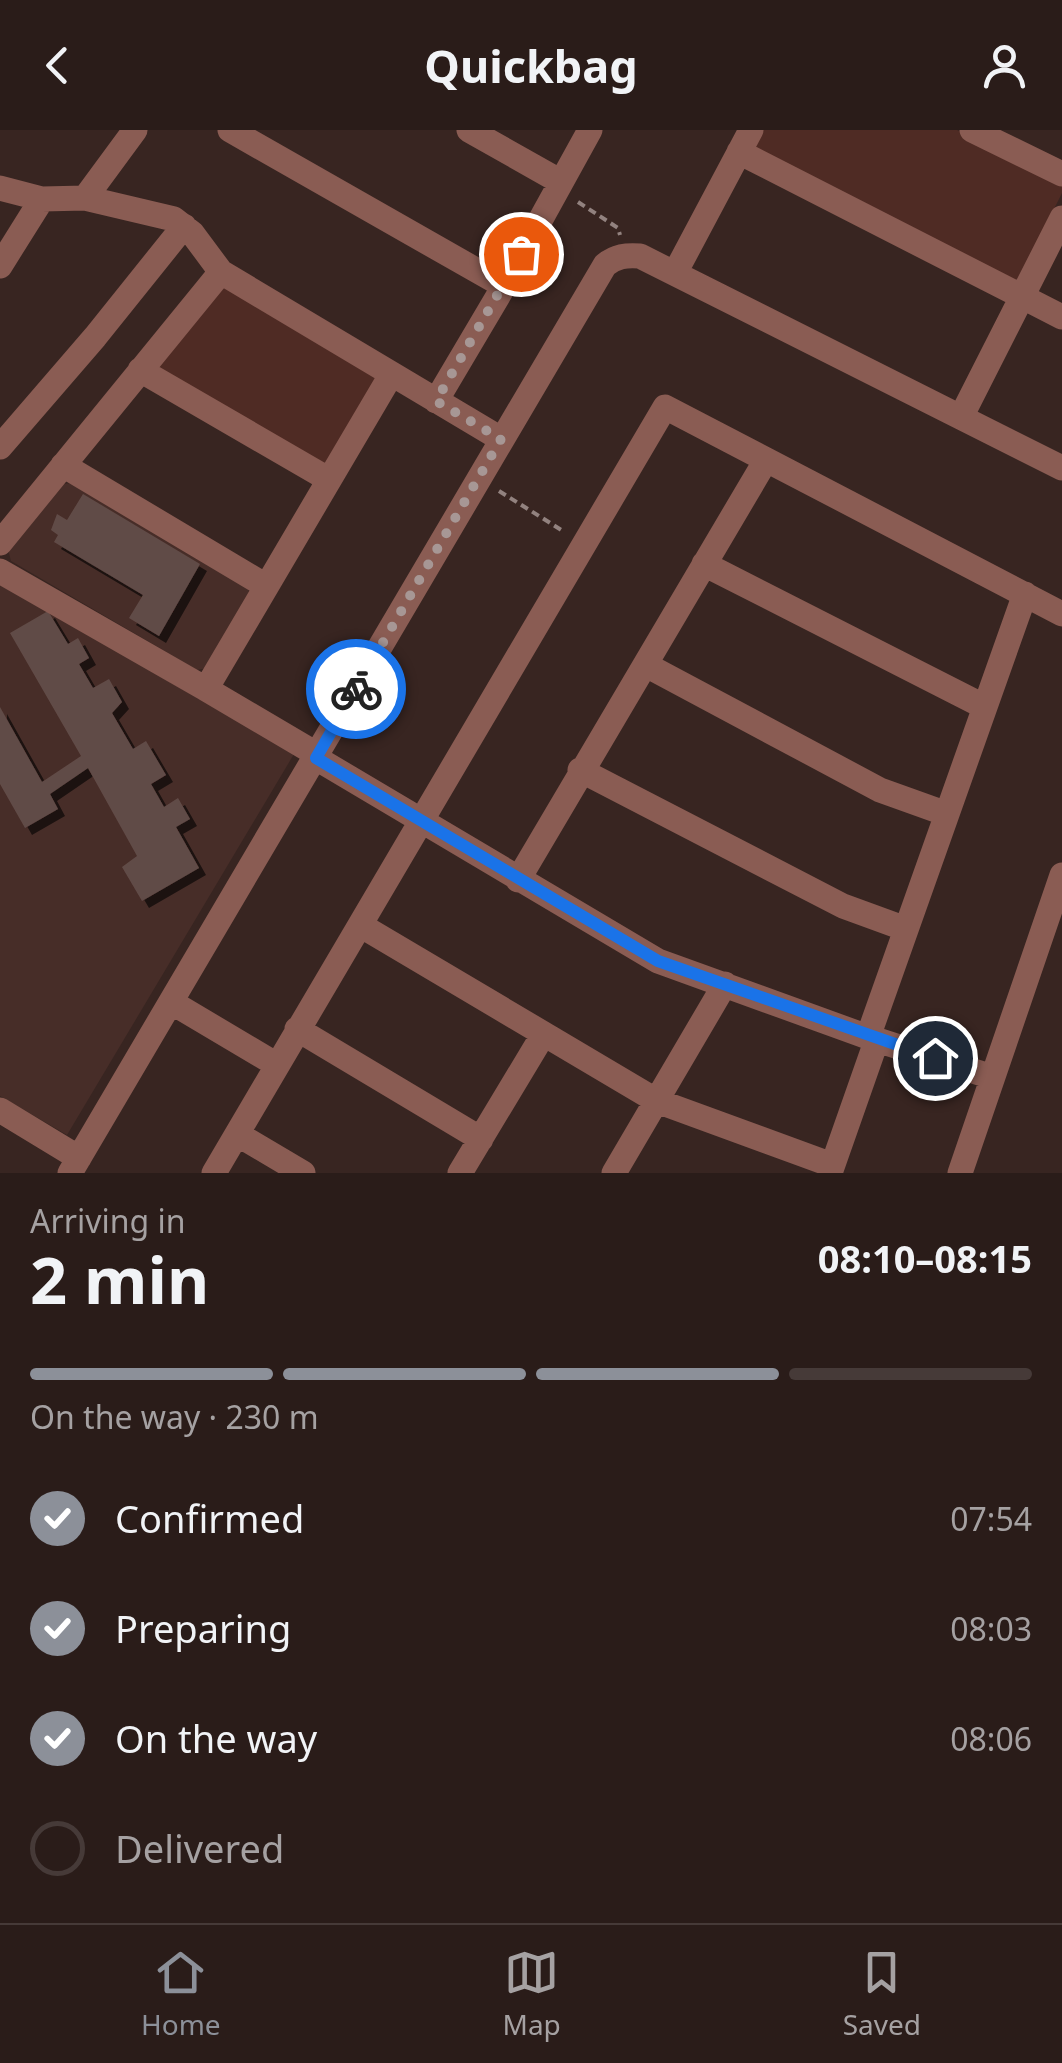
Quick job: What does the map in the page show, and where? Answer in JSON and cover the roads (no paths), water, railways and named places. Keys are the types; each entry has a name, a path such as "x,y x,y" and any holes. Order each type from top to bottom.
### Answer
{"street":[{"path":"85,198 134,130"},
{"path":"230,130 504,286"},
{"path":"469,130 559,186"},
{"path":"436,401 590,130"},
{"path":"972,130 1062,174"},
{"path":"674,273 745,141 1062,317"},
{"path":"0,188 42,199 85,198 174,219 220,272 501,439"},
{"path":"0,266 42,199"},
{"path":"961,417 1062,218"},
{"path":"2,442 95,337 184,226"},
{"path":"0,1110 75,1165 605,265 626,255 640,256 1062,468"},
{"path":"0,543 220,272"},
{"path":"140,370 328,479"},
{"path":"206,690 391,375"},
{"path":"214,1173 665,407 1062,614"},
{"path":"518,880 766,460"},
{"path":"63,464 266,586"},
{"path":"704,564 984,707"},
{"path":"0,571 658,961 992,1077"},
{"path":"360,925 657,1101 831,1169 906,929 1024,594"},
{"path":"646,666 880,790 947,814"},
{"path":"580,770 843,906 906,929"},
{"path":"960,1173 1062,874"},
{"path":"614,1173 725,984"},
{"path":"172,1002 277,1065"},
{"path":"298,1030 481,1139"},
{"path":"460,1173 542,1035"},
{"path":"237,1134 303,1173"}]}
